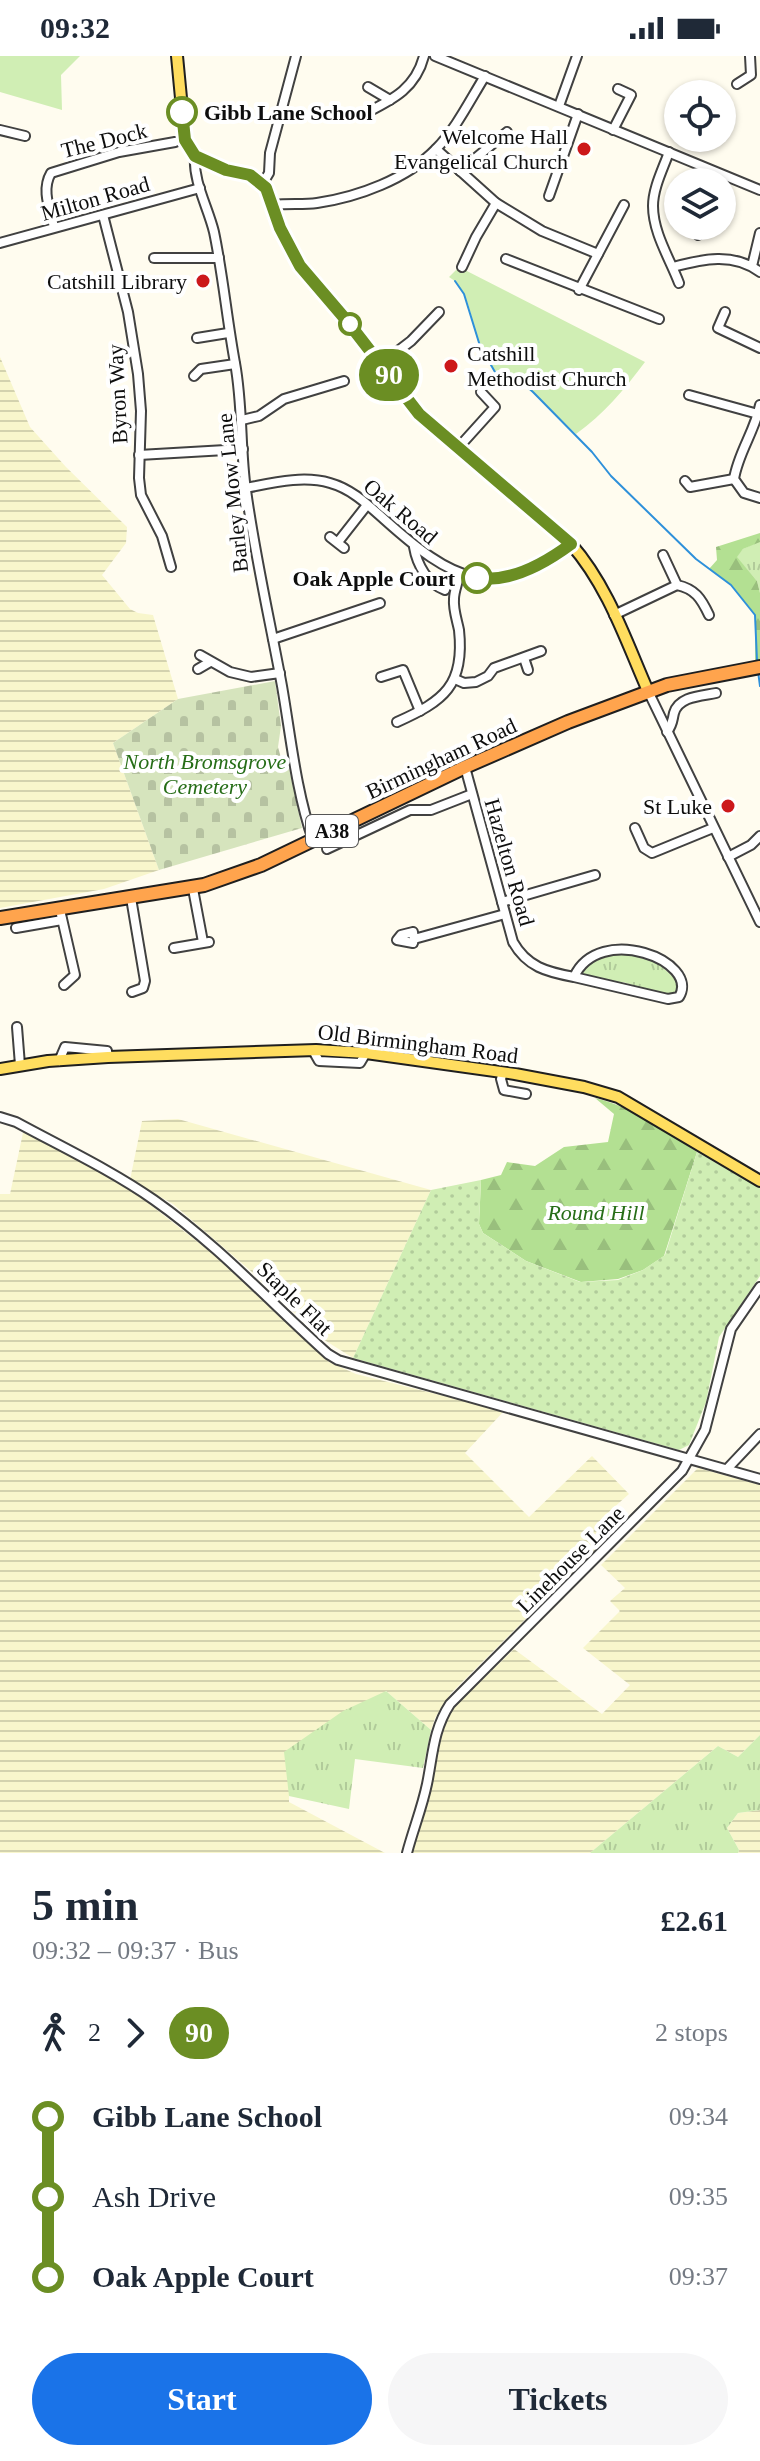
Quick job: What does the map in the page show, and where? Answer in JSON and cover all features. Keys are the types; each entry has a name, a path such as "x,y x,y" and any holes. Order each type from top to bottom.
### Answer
{"highway":[{"name":"Birmingham Road","path":"0,918 61,915 131,898 193,889 261,865 465,767 568,722 667,685 756,668"}],"main road":[{"path":"177,56 185,140 195,156 226,170 250,175 263,183 274,205 280,228 300,266 419,414 571,544 590,566 648,691"},
{"name":"Old Birmingham Road","path":"0,1069 108,1057 316,1050 366,1053 503,1072 584,1087 618,1097 760,1181"}],"street":[{"path":"263,183 269,173 270,153 296,56"},
{"path":"360,116 411,86 424,56"},
{"path":"435,56 664,150"},
{"path":"559,106 577,56"},
{"path":"750,56 751,75"},
{"path":"751,75 760,79"},
{"path":"737,84 751,75"},
{"path":"274,205 346,197 398,176 436,149 485,76"},
{"path":"368,87 390,100"},
{"path":"613,130 631,95 618,89"},
{"path":"549,196 578,114"},
{"path":"0,130 25,136"},
{"path":"460,171 507,132"},
{"name":"The Dock","path":"54,227 45,191 45,183 51,173 119,152 175,142"},
{"path":"436,149 496,203 542,231 598,254"},
{"path":"679,283 656,228 653,205 656,186 669,152 702,168"},
{"name":"Barley Mow Lane","path":"195,156 194,169 219,258 235,364 246,488 259,574 304,812 313,840"},
{"path":"736,182 760,190"},
{"name":"Milton Road","path":"0,243 200,188"},
{"path":"462,267 496,203"},
{"path":"579,290 624,205"},
{"name":"Byron Way","path":"103,215 128,312 136,362 141,411 141,495 162,536 171,567"},
{"path":"673,267 715,258 756,269 760,233"},
{"path":"516,252 508,261 659,319"},
{"path":"154,258 171,253 219,258"},
{"path":"725,312 717,332 760,348"},
{"path":"381,364 437,318"},
{"path":"197,338 228,333"},
{"path":"194,376 201,369 235,364"},
{"path":"242,420 259,416 284,399 344,381"},
{"path":"458,448 495,407 481,392"},
{"path":"689,395 759,410 752,434 736,466 734,479 744,493 753,498"},
{"path":"139,455 243,449"},
{"path":"688,488 734,479"},
{"name":"Oak Road","path":"246,488 273,482 316,480 350,490 414,547 459,575 494,580 509,577 558,554 571,544"},
{"path":"337,543 367,505"},
{"path":"414,547 417,560 435,586 445,590"},
{"path":"663,555 677,585"},
{"path":"397,722 420,711 447,692 455,679 460,654 454,600 459,575"},
{"path":"435,586 441,576"},
{"path":"614,615 677,585 688,587 700,596 709,615"},
{"path":"273,639 380,603"},
{"path":"455,679 464,683 476,682 488,676 494,668 541,651"},
{"path":"200,655 230,672 251,677 280,673"},
{"path":"524,658 528,670"},
{"path":"198,669 210,662"},
{"path":"381,677 403,670 420,711"},
{"path":"648,691 760,922"},
{"path":"667,732 673,725 675,710 680,703 716,693"},
{"name":"Hazelton Road","path":"465,767 513,942 526,960 548,972 668,999 679,997 684,988 682,980 672,968 657,957 616,949 587,957 574,977"},
{"path":"327,849 410,810 431,810 472,794"},
{"path":"635,828 644,848 652,853 713,828"},
{"path":"728,857 751,845 760,836"},
{"path":"502,902 595,875"},
{"path":"174,948 206,942 193,889"},
{"path":"131,898 145,981 143,988 132,992"},
{"path":"414,939 505,914"},
{"path":"16,928 61,915 75,975 64,985"},
{"path":"17,1027 20,1065"},
{"path":"503,1072 504,1090 526,1094"},
{"name":"Staple Flat","path":"0,1117 16,1122 153,1200 206,1241 318,1346 338,1360 760,1479"},
{"name":"Linehouse Lane","path":"407,1853 426,1789 436,1730 450,1704 669,1485 691,1459 705,1430 731,1329 760,1287"},
{"path":"727,1469 760,1434"}],"shaded area":[{"path":"0,357 30,427 127,527 126,543 102,575 130,609 153,615 178,699 113,743 159,870 104,889 0,908"},
{"path":"178,1119 431,1190 353,1358 318,1336 259,1278 173,1204 130,1180 142,1121"},
{"path":"24,1128 129,1188 218,1258 329,1362 356,1374 504,1411 465,1453 529,1517 592,1456 629,1494 602,1518 614,1531 451,1693 431,1730 386,1691 289,1796 289,1802 385,1853 0,1853 0,1194 10,1194"},
{"path":"698,1468 760,1485 760,1735 738,1757 718,1746 590,1853 412,1853 436,1740 448,1713 514,1649 602,1714 630,1685 583,1648 620,1611 610,1601 625,1588 601,1565"},
{"path":"760,1810 760,1853 738,1853 727,1828 738,1813"}],"green space":[{"path":"0,56 80,56 61,75 62,110 0,92"},
{"path":"459,267 645,362 613,401 576,434 517,378 495,372 481,349 467,300 457,283 449,277"},
{"path":"760,533 760,542 743,549 737,557 757,581 760,593 760,660 755,661 755,615 731,585 709,569 717,560 716,547"},
{"path":"760,541 760,593 757,581 736,557 743,549"},
{"name":"North Bromsgrove Cemetery","path":"275,681 281,726 278,747 281,758 288,764 302,828 159,870 113,743 178,699"},
{"path":"614,952 651,957 680,983 679,992 670,997 623,982 618,984 585,977 582,973 586,962"},
{"name":"Round Hill","path":"595,1098 636,1113 697,1152 664,1256 643,1270 618,1279 581,1282 526,1261 483,1233 479,1224 481,1180 501,1175 507,1162 535,1166 564,1147 608,1142 614,1114"},
{"path":"697,1152 760,1188 760,1276 719,1337 706,1402 689,1445 679,1450 353,1358 431,1190 481,1180 479,1224 483,1233 526,1261 580,1282 618,1280 643,1270 665,1255"},
{"path":"386,1691 431,1730 423,1768 355,1759 349,1809 289,1796 284,1752 343,1711"},
{"path":"760,1735 760,1810 738,1813 727,1828 738,1853 590,1853 718,1746 738,1757"}],"waterway":[{"path":"455,281 464,294 480,346 495,372 517,378 533,392 592,452 611,476 696,559 731,585 755,615 757,661"},
{"path":"758,671 760,686"}],"bus line":[{"name":"90","path":"182,112 185,140 195,156 226,170 250,175 263,183 274,205 280,228 300,266 419,414 571,544 558,554 509,577 494,580 477,578"}],"place":[{"name":"Gibb Lane School","path":"182,112"},
{"name":"Welcome Hall Evangelical Church","path":"584,149"},
{"name":"Catshill Library","path":"203,281"},
{"name":"Catshill Methodist Church","path":"451,366"},
{"name":"Oak Apple Court","path":"477,578"},
{"name":"St Luke","path":"728,806"}]}
